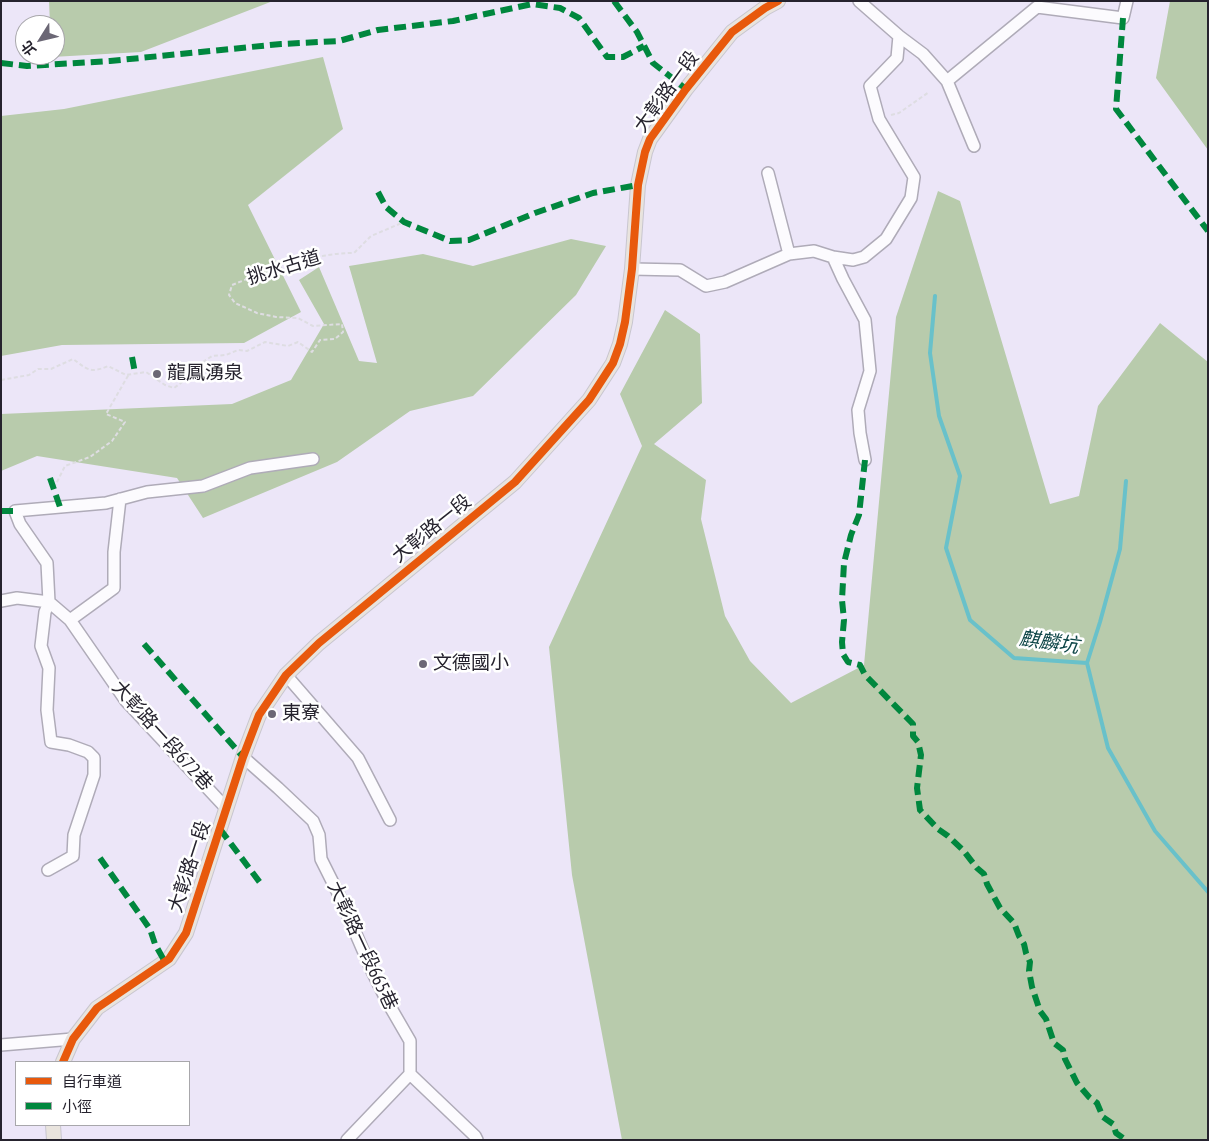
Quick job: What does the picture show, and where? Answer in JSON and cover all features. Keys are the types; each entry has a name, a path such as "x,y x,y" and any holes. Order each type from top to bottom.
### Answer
{"main road":[{"name":"大彰路一段","path":"63,1061 73,1039 97,1008 170,959 186,933 243,757 259,715 286,675 319,643 515,482 589,400 613,363 620,344 632,269 638,185 645,152 650,139 686,89 732,32 778,1"},
{"path":"53,1126 54,1140"}],"lane":[{"path":"859,1 923,54 947,81 974,146"},
{"path":"947,81 1037,7 1123,18 1127,1"},
{"path":"632,269 680,270 706,286 725,282 789,254 814,252 853,260 864,257 886,239 911,198 914,177 879,119 870,86 897,58 899,36"},
{"path":"768,173 789,254"},
{"path":"833,257 865,320 870,371 858,410 865,460"},
{"path":"48,870 73,856 74,835 94,776 94,758 88,752 68,745 51,742 47,710 49,668 41,646 45,612 49,602 47,563 20,524 15,511 106,503 147,492 203,486 250,468 313,459"},
{"path":"70,620 114,588 114,552 120,499"},
{"path":"1,601 17,598 49,602"},
{"name":"大彰路一段672巷","path":"49,602 70,620 126,701 226,808"},
{"path":"286,675 358,758 390,820"},
{"name":"大彰路一段665巷","path":"243,757 313,822 319,835 321,859 388,1003 410,1042 410,1074"},
{"path":"1,1045 73,1039"},
{"path":"347,1140 410,1074 477,1140"}],"path":[{"path":"879,119 899,113 929,92"},
{"path":"54,488 65,466 90,457 112,441 125,422 106,414 129,374"}],"green space":[{"path":"49,1 273,1 141,52 65,56 65,15 50,15"},
{"path":"1170,1 1208,1 1208,150 1156,78"},
{"path":"323,57 343,129 248,205 301,312 244,343 62,345 1,356 1,116 64,109"},
{"path":"938,191 960,201 1050,504 1079,496 1098,406 1160,323 1208,362 1208,1140 622,1140 572,875 549,647 642,446 620,394 665,310 700,334 702,403 654,444 706,480 701,519 725,616 750,661 791,703 864,665 896,317"},
{"path":"571,239 606,246 576,295 473,396 410,411 337,462 203,518 177,478 37,456 1,471 1,414 232,404 291,380 324,324 299,280 319,267 359,361 377,363 349,266 423,254 473,266"}],"waterway":[{"name":"麒麟坑","path":"935,296 930,353 939,416 960,476 946,548 970,620 1014,658 1087,663 1108,748 1155,831 1208,892"},
{"path":"1087,663 1120,549 1126,481"}],"marked path":[{"path":"614,1 637,32 653,63 686,89"},
{"path":"1,63 27,66 110,61 281,44 339,41 378,30 453,21 532,4 560,8 579,18 607,57 623,57 644,46"},
{"path":"1123,18 1116,109 1208,231"},
{"path":"378,192 386,207 404,222 450,241 469,240 535,213 593,193 638,185"},
{"path":"132,357 135,373"},
{"path":"865,460 859,515 851,535 844,563 842,600 844,620 843,654 848,662 860,665 865,675 913,724 913,736 918,742 921,755 917,788 920,810 938,829 963,850 984,874 987,884 1000,908 1014,923 1024,944 1030,962 1029,971 1032,987 1054,1043 1063,1050 1065,1059 1077,1083 1097,1103 1103,1117 1113,1124 1116,1133 1126,1140"},
{"path":"50,478 60,507"},
{"path":"1,511 15,511"},
{"path":"144,644 243,757"},
{"path":"220,829 261,884"},
{"path":"100,858 150,929 155,944 165,962"}],"cycle path":[{"path":"63,1061 73,1039 97,1008 169,959 186,933 243,757 259,715 286,675 319,643 515,482 589,400 613,363 620,344 632,269 638,185 645,152 650,139 686,89 732,32 778,1"}],"place":[{"name":"龍鳳湧泉","path":"157,374"},
{"name":"文德國小","path":"423,664"},
{"name":"東寮","path":"272,714"}]}
